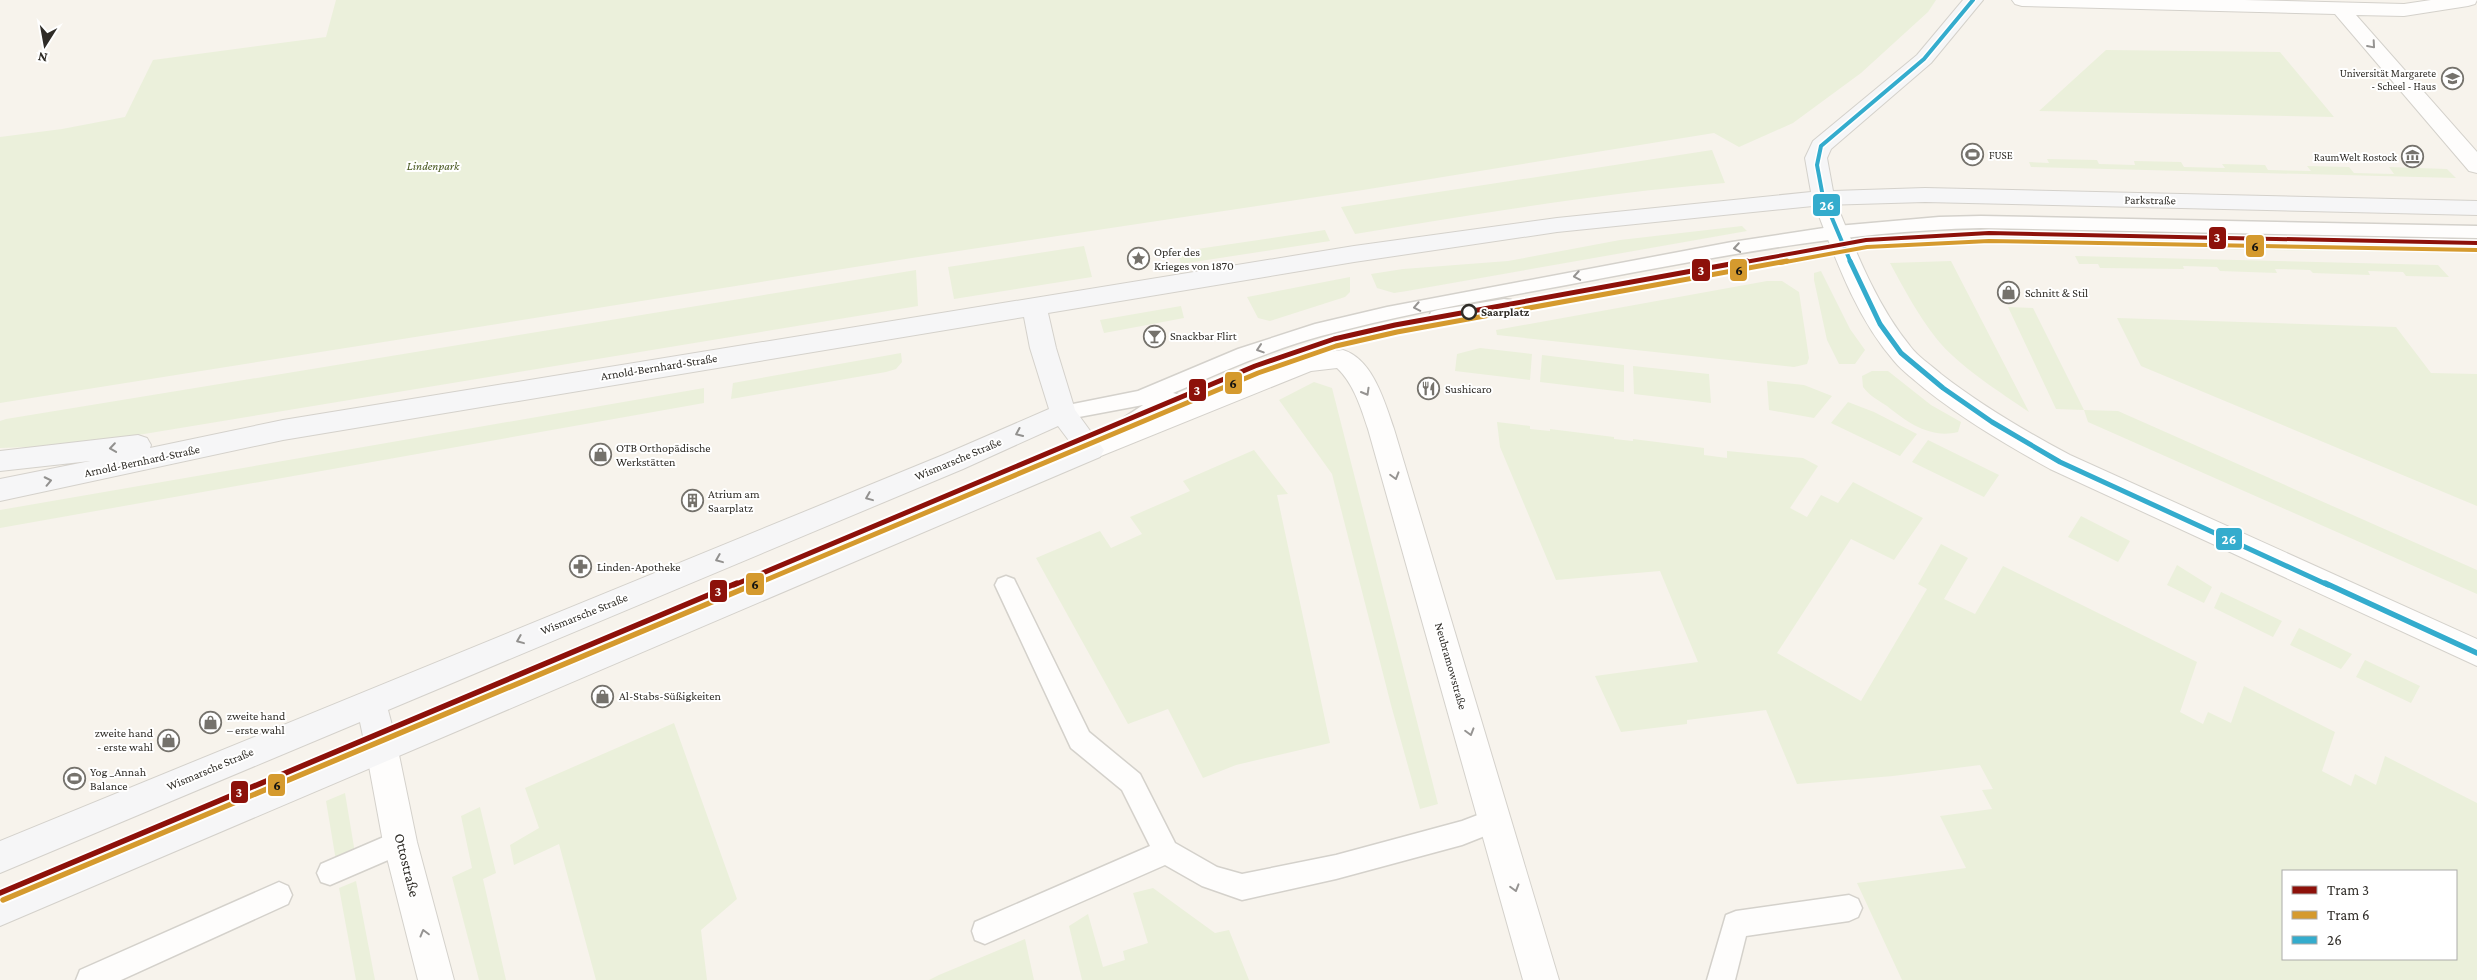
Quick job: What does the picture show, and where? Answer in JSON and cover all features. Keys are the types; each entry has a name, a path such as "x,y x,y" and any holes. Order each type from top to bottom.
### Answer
{"main road":[{"path":"0,910 1090,450 1063,413 1043,348 1034,305 1354,254 1547,226 1664,212 1823,198 1816,158 1820,146 1924,59 1973,0"},
{"name":"Parkstraße","path":"1823,198 1925,195 2477,208"},
{"name":"Arnold-Bernhard-Straße","path":"0,490 284,430 1034,305"},
{"name":"Wismarsche Straße","path":"0,857 953,462 1063,413"},
{"name":"Arnold-Bernhard-Straße","path":"0,461 284,430"},
{"path":"371,702 382,750"}],"street":[{"path":"2022,0 2300,4 2340,8 2404,10 2466,0"},
{"path":"2340,8 2477,166"},
{"path":"1823,198 1854,274 1877,317 1902,355 1935,383 2004,432 2060,462 2477,652"},
{"name":"Neubramowstraße","path":"1090,450 1308,362 1343,359 1350,365 1370,399 1381,429 1541,980"},
{"name":"Ottostraße","path":"382,750 400,842 436,980"}],"lane":[{"path":"1090,450 1152,409 1255,366 1334,340 1394,325 1839,238 1939,223 1981,222 2477,232"},
{"path":"1063,413 1142,398 1245,354 1315,331 1387,312 1732,248 1839,238 1988,233 2477,243"},
{"path":"1006,585 1080,740 1131,782 1166,852 1211,877 1242,887 1336,866 1462,833 1496,820"},
{"path":"330,873 400,842"},
{"path":"985,930 1166,852"},
{"path":"90,980 279,895"},
{"path":"1721,980 1736,924 1849,908"}],"green space":[{"name":"Lindenpark","path":"336,0 1936,0 1928,12 1861,73 1793,123 1739,147 1714,133 1363,190 912,258 0,403 0,137 62,129 125,117 153,60 326,37"},
{"path":"2106,50 2280,52 2334,117 2039,111"},
{"path":"1712,150 1725,183 1585,198 1355,234 1341,207"},
{"path":"2047,159 2097,160 2099,164 2135,165 2134,161 2181,162 2184,167 2225,168 2222,164 2265,165 2268,170 2311,171 2307,166 2349,167 2354,173 2394,174 2389,167 2447,169 2456,178 2031,167 2029,162 2049,163"},
{"path":"1742,226 1747,231 1394,293 1377,288 1371,274 1403,269 1508,261 1620,240"},
{"path":"1325,230 1330,241 1181,264 1177,252"},
{"path":"1963,239 2057,240 2059,244 1966,244"},
{"path":"2202,244 2467,247 2472,253 2206,249"},
{"path":"1084,246 1092,277 954,299 948,267"},
{"path":"2075,256 2438,265 2449,277 2406,276 2403,272 2368,271 2370,275 2313,273 2310,270 2275,269 2277,273 2220,271 2217,267 2183,266 2184,269 2100,268 2098,264 2079,264"},
{"path":"1951,261 2029,412 1980,378 1945,348 1917,311 1890,263"},
{"path":"916,270 918,306 138,435 56,446 0,448 0,421 6,419"},
{"path":"1821,271 1850,329 1865,350 1855,364 1839,364 1827,340 1814,280 1814,273"},
{"path":"1350,277 1350,292 1345,297 1270,321 1258,318 1247,297"},
{"path":"1767,281 1782,281 1799,292 1809,358 1807,364 1794,367 1497,335 1496,330"},
{"path":"1181,306 1184,318 1104,333 1100,320"},
{"path":"2008,307 2033,308 2084,410 2056,409"},
{"path":"2117,318 2396,327 2431,373 2477,374 2477,506 2141,366"},
{"path":"1480,348 1532,354 1530,380 1455,371 1457,354"},
{"path":"901,353 902,362 896,369 886,372 731,399 733,383"},
{"path":"1542,355 1624,365 1624,392 1540,382"},
{"path":"1633,366 1709,374 1711,403 1634,394"},
{"path":"1872,371 1888,371 1931,405 1961,422 1958,432 1938,433 1920,428 1869,394 1863,387 1862,376"},
{"path":"1767,381 1804,385 1832,396 1814,418 1769,410"},
{"path":"1314,382 1332,388 1438,804 1420,809 1391,705 1332,474 1279,400"},
{"path":"704,388 704,403 0,528 0,510"},
{"path":"1848,402 1874,412 1917,434 1900,456 1831,423"},
{"path":"2084,410 2118,411 2477,570 2477,594 2088,422"},
{"path":"1497,422 1530,426 1530,429 1550,431 1550,429 1614,437 1614,439 1633,441 1633,439 1704,448 1704,455 1727,458 1727,451 1803,458 1818,466 1790,508 1807,517 1821,495 1838,503 1853,482 1923,518 1894,560 1851,539 1777,653 1861,701 1927,589 1918,584 1941,544 1968,558 1944,599 1975,614 2003,566 2197,662 2180,712 2203,724 2208,712 2231,723 2244,686 2335,732 2322,771 2351,786 2355,774 2376,785 2385,756 2477,803 2477,980 1902,980 1857,883 1966,868 1940,816 1992,809 1982,790 1993,789 1980,765 1893,776 1797,784 1766,710 1687,720 1687,724 1621,732 1595,676 1698,662 1660,571 1556,580 1500,447"},
{"path":"1928,440 1999,475 1984,497 1912,462"},
{"path":"1254,450 1288,494 1277,495 1330,743 1236,765 1203,778 1168,709 1128,724 1036,558 1100,531 1111,548 1142,534 1130,517 1190,491 1183,481"},
{"path":"2081,516 2130,541 2118,562 2068,537"},
{"path":"2177,565 2212,587 2204,603 2167,585"},
{"path":"2221,592 2282,621 2273,637 2214,608"},
{"path":"2299,628 2352,654 2341,669 2290,645"},
{"path":"2365,660 2420,686 2411,703 2356,677"},
{"path":"674,723 737,899 701,930 707,980 596,980 559,844 514,865 510,845 539,828 525,788"},
{"path":"345,793 355,853 336,861 326,801"},
{"path":"480,807 496,873 483,879 506,980 479,980 452,877 472,868 461,816"},
{"path":"356,881 375,980 356,980 339,888"},
{"path":"1153,888 1215,933 1229,930 1249,980 1082,980 1069,926 1088,914 1103,967 1125,960 1123,951 1148,943 1133,893"},
{"path":"1025,939 1034,980 929,980 939,975"}],"tram line":[{"name":"3","path":"0,893 1255,366 1334,339 1395,325 1866,240 1989,233 2477,243"},
{"name":"6","path":"3,900 1258,373 1336,346 1397,332 1867,247 1989,241 2477,250"}],"transit line":[{"name":"26","path":"1973,0 1924,59 1821,146 1817,165 1823,197 1863,292 1880,324 1901,353 1943,388 1992,422 2060,462 2477,653"}],"place":[{"name":"Universität Margarete - Scheel - Haus","path":"2452,79"},
{"name":"FUSE","path":"1973,155"},
{"name":"RaumWelt Rostock","path":"2413,157"},
{"name":"Opfer des Krieges von 1870","path":"1138,259"},
{"name":"Schnitt & Stil","path":"2009,293"},
{"name":"Saarplatz","path":"1469,312"},
{"name":"Snackbar Flirt","path":"1154,336"},
{"name":"Sushicaro","path":"1429,389"},
{"name":"OTB Orthopädische Werkstätten","path":"600,455"},
{"name":"Atrium am Saarplatz","path":"692,501"},
{"name":"Linden-Apotheke","path":"581,567"},
{"name":"Al-Stabs-Süßigkeiten","path":"603,696"},
{"name":"zweite hand – erste wahl","path":"211,723"},
{"name":"zweite hand - erste wahl","path":"169,740"},
{"name":"Yog _Annah Balance","path":"74,779"}]}
